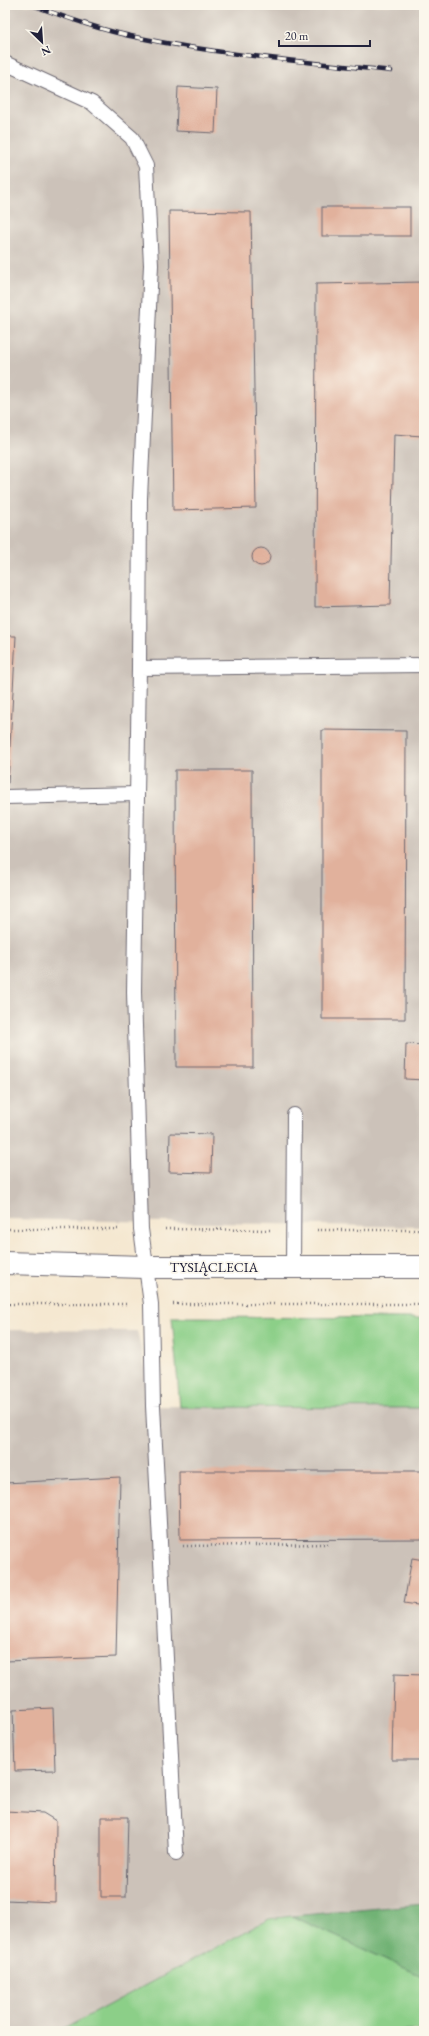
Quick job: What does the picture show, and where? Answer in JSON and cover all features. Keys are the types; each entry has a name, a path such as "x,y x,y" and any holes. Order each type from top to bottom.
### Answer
{"street":[{"name":"TYSIĄCLECIA","path":"5,1263 145,1267 424,1267"}],"lane":[{"path":"5,63 92,103 132,138 146,166 152,265 140,498 134,992 141,1229 151,1304 153,1406 176,1853"},
{"path":"138,668 424,665"},
{"path":"5,796 137,794"},
{"path":"293,1267 294,1115"}],"path":[{"path":"5,1229 121,1229"},
{"path":"158,1229 271,1230"},
{"path":"313,1230 424,1230"},
{"path":"5,1304 124,1304"},
{"path":"186,1304 424,1304"},
{"path":"160,1547 328,1544"}],"shaded area":[{"path":"5,5 424,5 424,1227 5,1219"},
{"path":"5,1330 137,1331 153,1406 424,1408 424,1904 269,1919 60,2031 5,2031"}],"green space":[{"path":"172,1317 424,1318 424,1408 180,1407"},
{"path":"424,1904 424,1977 292,1916"},
{"path":"292,1916 424,1977 424,2031 60,2031 269,1919"}],"building":[{"path":"178,87 217,89 215,133 176,131"},
{"path":"322,207 410,207 410,236 322,236"},
{"path":"169,211 251,212 256,508 173,510"},
{"path":"423,282 422,436 394,434 390,605 315,607 316,284"},
{"path":"261,548 267,551 270,557 267,563 261,566 255,563 252,557 255,551"},
{"path":"5,636 16,636 8,783 5,783"},
{"path":"322,730 406,731 405,1019 322,1019"},
{"path":"175,770 252,770 253,1067 176,1067"},
{"path":"406,1044 424,1045 424,1080 405,1079"},
{"path":"170,1133 212,1134 211,1173 169,1172"},
{"path":"179,1471 424,1471 424,1539 180,1540"},
{"path":"120,1477 116,1657 5,1661 5,1483"},
{"path":"412,1558 424,1560 424,1606 404,1603"},
{"path":"394,1674 423,1675 424,1760 392,1760"},
{"path":"53,1708 55,1770 15,1771 13,1710"},
{"path":"5,1811 43,1813 56,1821 55,1902 5,1900"},
{"path":"101,1817 128,1817 126,1897 101,1897"}],"railway":[{"path":"32,5 99,28 171,44 265,58 391,71"}]}
